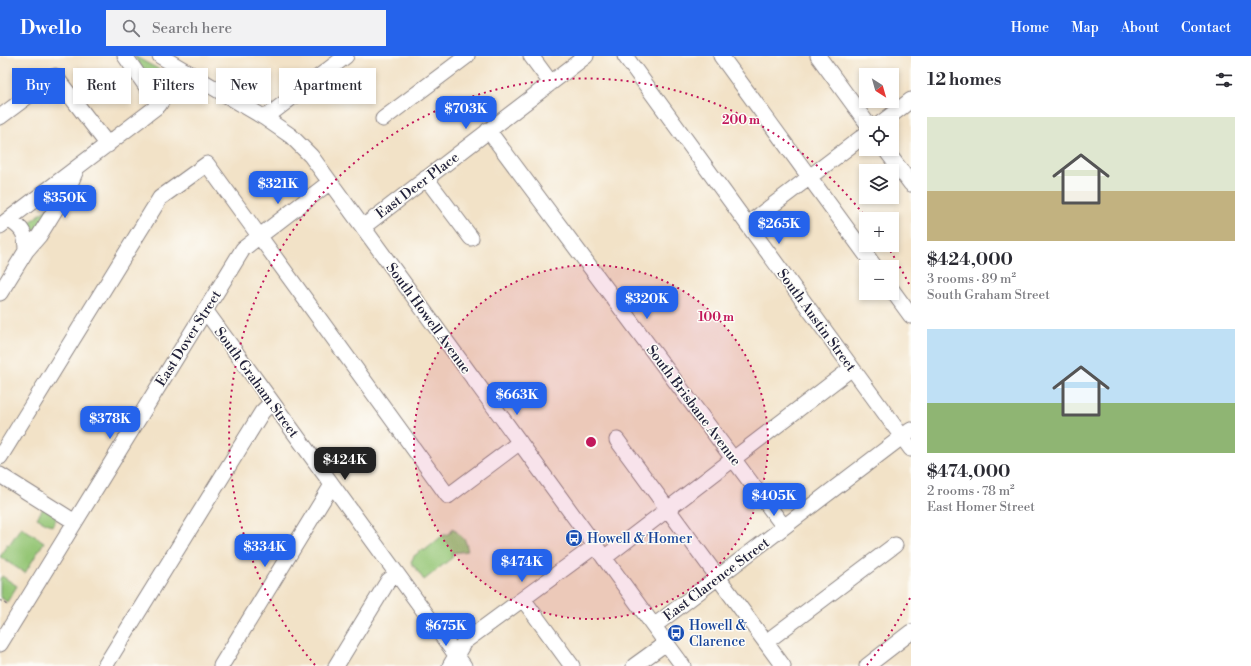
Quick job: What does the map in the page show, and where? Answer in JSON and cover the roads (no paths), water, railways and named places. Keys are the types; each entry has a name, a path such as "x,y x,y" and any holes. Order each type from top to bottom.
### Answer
{"street":[{"path":"4,223 159,105 125,56"},
{"name":"South Howell Avenue","path":"160,56 180,68"},
{"path":"265,118 346,56"},
{"path":"383,119 467,56"},
{"path":"531,56 551,83"},
{"name":"East Deer Place","path":"363,226 586,56"},
{"name":"South Austin Street","path":"625,56 852,368 907,433 911,449"},
{"path":"721,56 870,260"},
{"path":"818,56 862,116"},
{"path":"0,117 55,76 108,145"},
{"name":"South Howell Avenue","path":"208,84 265,118 291,136 311,156 683,666"},
{"path":"889,116 911,100"},
{"name":"South Brisbane Avenue","path":"488,130 784,527"},
{"path":"748,224 859,139"},
{"path":"891,156 911,184"},
{"path":"0,457 160,198 207,164 448,496 520,442"},
{"path":"0,293 26,251 39,236 68,189 77,168"},
{"path":"426,178 471,238"},
{"name":"East Dover Street","path":"0,644 6,623 75,522 243,249 330,182"},
{"path":"4,223 20,226 26,241 26,251"},
{"path":"899,300 911,316"},
{"name":"South Graham Street","path":"205,310 271,403 397,574 457,662"},
{"path":"457,662 464,642 523,599 668,509 852,368"},
{"path":"105,666 262,412 271,403"},
{"name":"East Clarence Street","path":"654,626 907,433"},
{"path":"617,440 783,666"},
{"path":"0,475 75,522"},
{"path":"221,666 332,485"},
{"path":"766,642 895,545"},
{"path":"336,666 388,581 397,574"},
{"path":"523,599 572,666"},
{"path":"867,666 911,632"},
{"path":"634,666 666,643"}],"place":[{"name":"Howell & Homer","path":"574,538"},
{"name":"Howell & Clarence","path":"676,633"}]}
